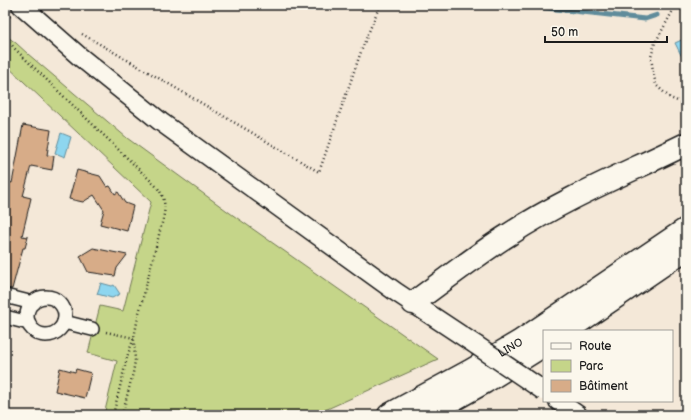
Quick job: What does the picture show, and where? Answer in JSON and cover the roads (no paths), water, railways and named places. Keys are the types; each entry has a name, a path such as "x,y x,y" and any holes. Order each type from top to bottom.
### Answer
{"highway":[{"path":"413,303 510,234 535,219 585,192 686,144"},
{"name":"LINO","path":"389,415 452,381 519,342 686,229"},
{"path":"567,330 686,249"},
{"name":"LINO","path":"426,415 485,382 543,346"}],"street":[{"path":"23,7 78,56 161,122 396,292 543,390"},
{"path":"5,296 33,303"},
{"path":"44,298 50,298 56,300 64,309 64,322 57,331 52,334 45,335 34,331 29,323 27,314 33,303 44,298"},
{"path":"5,317 29,323"},
{"path":"64,322 92,329"},
{"path":"559,402 578,415"}],"water":[{"path":"686,38 686,65 675,43"},
{"path":"61,133 71,137 65,157 55,153"},
{"path":"101,283 112,286 114,285 120,294 112,298 97,294"}],"waterway":[{"path":"530,5 645,19 657,15"}]}
